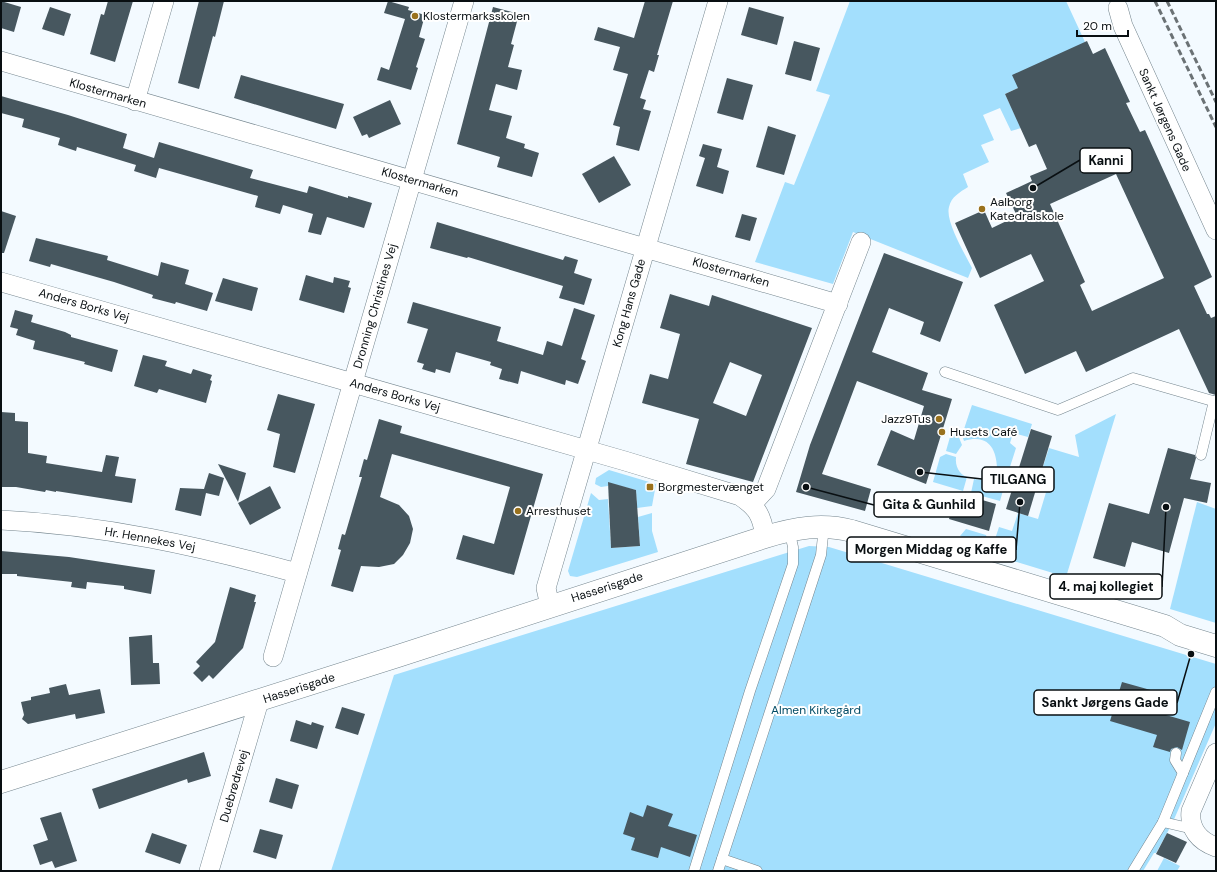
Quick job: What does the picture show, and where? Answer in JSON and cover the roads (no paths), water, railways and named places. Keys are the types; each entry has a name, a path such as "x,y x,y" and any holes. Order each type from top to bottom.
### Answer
{"street":[{"path":"136,101 164,1"},
{"name":"Dronning Christines Vej","path":"273,658 464,1"},
{"name":"Kong Hans Gade","path":"550,606 546,588 718,1"},
{"name":"Sankt Jørgens Gade","path":"1118,8 1123,26 1216,230"},
{"name":"Klostermarken","path":"1,61 646,247 838,304"},
{"path":"765,537 759,513 752,504 766,490 861,242"},
{"name":"Anders Borks Vej","path":"1,282 686,479 740,496 752,504"},
{"name":"Hr. Hennekes Vej","path":"1,520 67,525 151,537 234,556 297,573"},
{"name":"Hasserisgade","path":"1,782 259,701 765,537 806,526 838,527 852,531 1165,626 1180,635 1216,646"},
{"name":"Duebrødrevej","path":"210,871 259,701"},
{"path":"1216,754 1191,810 1190,818 1193,829 1201,840 1216,847"}],"lane":[{"path":"945,372 1058,410 1133,378 1215,402 1201,455"},
{"path":"718,871 821,555 824,526"},
{"path":"694,871 750,691 793,564 793,547 789,530"},
{"path":"1133,871 1163,822 1216,692"},
{"path":"1176,753 1175,760 1183,773"},
{"path":"1163,822 1193,829"},
{"path":"722,859 757,871"}],"railway":[{"path":"1155,1 1216,127"},
{"path":"1167,1 1216,102"}],"place":[{"name":"Klostermarksskolen","path":"415,16"},
{"name":"Kanni","path":"1033,188"},
{"name":"Aalborg Katedralskole","path":"982,209"},
{"name":"Jazz9Tus","path":"939,419"},
{"name":"Husets Café","path":"942,432"},
{"name":"TILGANG","path":"920,472"},
{"name":"Borgmestervænget","path":"650,487"},
{"name":"Gita & Gunhild","path":"806,487"},
{"name":"Morgen Middag og Kaffe","path":"1020,502"},
{"name":"4. maj kollegiet","path":"1166,507"},
{"name":"Arresthuset","path":"518,511"},
{"name":"Sankt Jørgens Gade","path":"1191,654"}],"park label":[{"name":"Almen Kirkegård","path":"816,710"}]}
